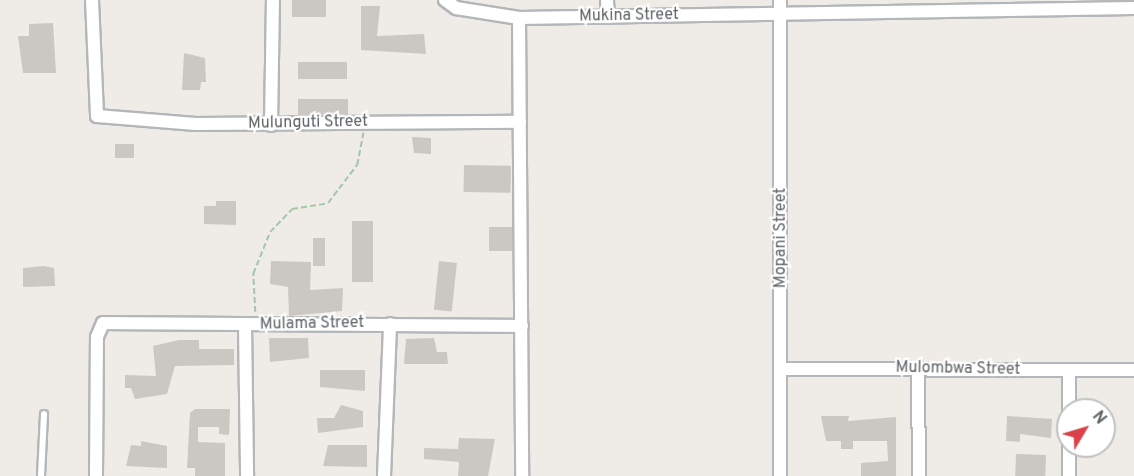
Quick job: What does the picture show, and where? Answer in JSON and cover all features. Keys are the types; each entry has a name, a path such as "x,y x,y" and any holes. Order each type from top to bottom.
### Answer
{"street":[{"name":"Mulunguti Street","path":"92,0 96,116 271,125 520,122"},
{"path":"271,125 273,0"},
{"name":"Mukina Street","path":"445,0 456,8 519,18 608,16 780,6 1129,5"},
{"path":"607,0 608,16"},
{"name":"Mopani Street","path":"780,6 780,476"},
{"path":"519,18 522,476"},
{"name":"Mulama Street","path":"96,476 97,337 103,323 522,326"},
{"path":"384,476 390,324"},
{"path":"247,476 250,325"},
{"name":"Mulombwa Street","path":"781,369 1134,370"},
{"path":"918,369 919,476"},
{"path":"1069,371 1069,398"},
{"path":"1069,458 1069,476"}],"lane":[{"path":"41,476 44,414"}],"path":[{"path":"250,325 253,274 270,232 292,209 328,203 357,165 363,123"}],"building":[{"path":"292,0 326,0 326,17 292,17"},
{"path":"361,6 380,6 377,36 424,34 426,54 361,50"},
{"path":"53,23 56,73 23,73 18,36 29,36 29,24"},
{"path":"184,53 205,58 206,82 201,82 200,90 182,90"},
{"path":"298,62 347,62 347,79 298,79"},
{"path":"298,99 348,99 348,115 298,115"},
{"path":"412,137 431,138 431,154 414,153"},
{"path":"115,144 134,144 134,158 115,158"},
{"path":"464,165 511,166 511,193 464,192"},
{"path":"216,201 236,201 236,225 204,224 204,206 216,206"},
{"path":"352,221 373,221 373,282 352,282"},
{"path":"489,227 512,227 512,251 489,251"},
{"path":"313,238 325,238 325,266 313,266"},
{"path":"271,261 311,262 310,290 343,288 342,311 289,316 288,287 270,284"},
{"path":"439,261 457,263 452,312 434,310"},
{"path":"44,266 54,268 55,286 23,287 23,268"},
{"path":"269,338 308,338 309,358 270,362"},
{"path":"434,338 437,352 447,352 448,364 404,364 406,339"},
{"path":"179,340 199,340 199,349 234,349 234,365 175,366 167,394 135,399 131,388 125,388 125,375 156,376 153,346"},
{"path":"320,370 365,370 365,391 320,387"},
{"path":"341,405 363,411 363,427 318,433 317,418 334,418"},
{"path":"195,409 230,409 229,435 219,434 219,427 198,427 198,442 225,443 225,476 195,476 195,468 187,468 190,413"},
{"path":"821,416 849,416 848,421 896,417 896,476 861,476 861,463 888,461 887,441 853,441 853,449 841,449 841,441 826,441"},
{"path":"1007,416 1052,419 1051,438 1020,434 1020,442 1006,441"},
{"path":"459,438 495,439 488,476 458,476 459,462 424,459 424,448 458,449"},
{"path":"141,441 167,446 167,468 126,466 131,445 141,446"},
{"path":"328,445 367,445 367,467 323,466"},
{"path":"1016,454 1046,455 1045,476 1015,476"}]}
